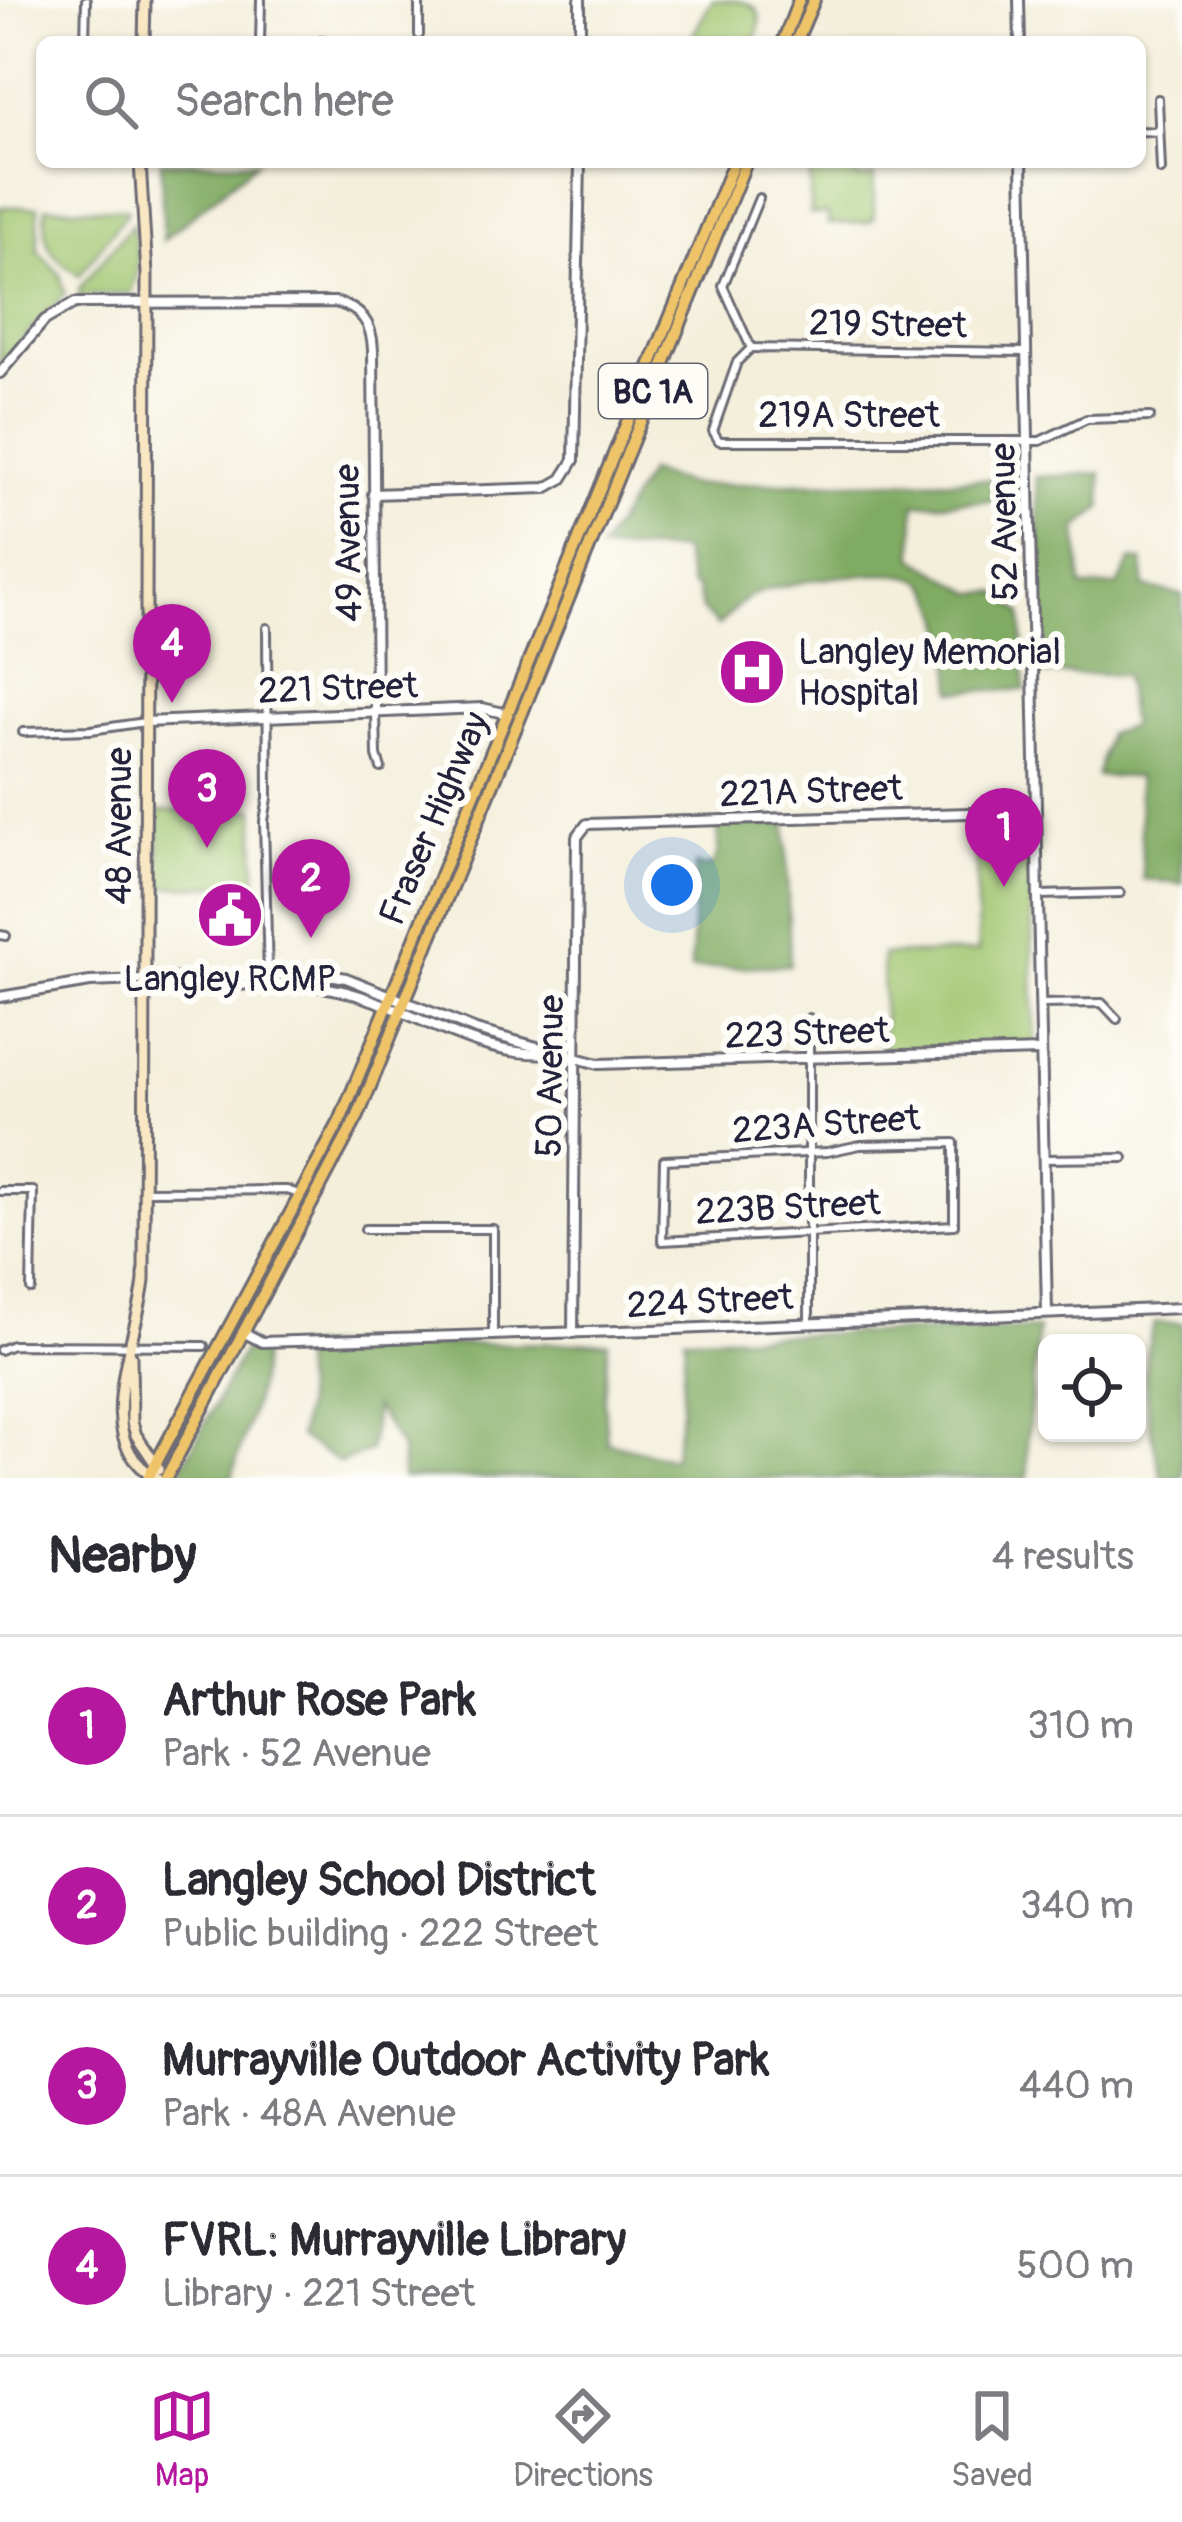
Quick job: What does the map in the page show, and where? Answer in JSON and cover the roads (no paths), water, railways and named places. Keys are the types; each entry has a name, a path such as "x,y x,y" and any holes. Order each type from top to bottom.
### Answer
{"main road":[{"path":"144,36 145,0"},
{"path":"785,36 800,0"},
{"path":"799,36 814,0"},
{"name":"48 Avenue","path":"140,168 147,300 144,1280 130,1345 132,1422 157,1475"},
{"name":"Fraser Highway","path":"157,1475 397,1004 440,874 732,168"},
{"name":"Fraser Highway","path":"157,1475 244,1332 344,1145 397,1004 744,168"}],"street":[{"path":"86,0 86,36"},
{"path":"260,36 261,0"},
{"path":"419,0 419,34"},
{"path":"580,0 580,36"},
{"path":"1018,0 1019,36"},
{"path":"1158,99 1161,170"},
{"path":"1146,131 1159,132"},
{"path":"374,494 546,488 562,478 574,460 580,168"},
{"name":"52 Avenue","path":"1022,168 1047,1313"},
{"path":"751,348 723,286 758,198"},
{"path":"0,373 45,320 75,303 147,300"},
{"name":"49 Avenue","path":"147,300 335,302 352,307 366,319 373,333 376,712 381,768"},
{"name":"219 Street","path":"751,348 1025,352"},
{"name":"219A Street","path":"751,348 737,362 713,431 719,441 1028,441 1047,439 1087,418 1150,417"},
{"path":"267,628 268,987"},
{"name":"221 Street","path":"23,732 376,712 493,708 509,714"},
{"name":"221A Street","path":"587,824 1036,811"},
{"name":"50 Avenue","path":"573,1333 577,837 587,824"},
{"path":"1038,895 1120,893"},
{"path":"0,997 90,982 333,975 397,1004"},
{"path":"145,982 330,988 397,1004"},
{"path":"1040,1004 1102,1003 1117,1018"},
{"name":"223 Street","path":"397,1004 492,1048 528,1055 552,1053 616,1066 1041,1051"},
{"path":"809,1018 809,1322"},
{"name":"223A Street","path":"664,1160 954,1143 954,1180"},
{"path":"1043,1159 1124,1158"},
{"name":"223B Street","path":"664,1160 662,1241 954,1225 954,1180"},
{"path":"144,1191 286,1190 303,1196"},
{"path":"0,1191 33,1191 31,1289"},
{"path":"365,1228 494,1228 493,1336"},
{"name":"224 Street","path":"244,1332 262,1342 1182,1308"},
{"path":"0,1349 12,1345 205,1346"}],"place":[{"name":"Langley Memorial Hospital","path":"752,672"},
{"name":"FVRL: Murrayville Library","path":"172,703"},
{"name":"Murrayville Outdoor Activity Park","path":"207,848"},
{"name":"Arthur Rose Park","path":"1004,887"},
{"name":"Langley RCMP","path":"230,915"},
{"name":"Langley School District","path":"311,938"}]}
